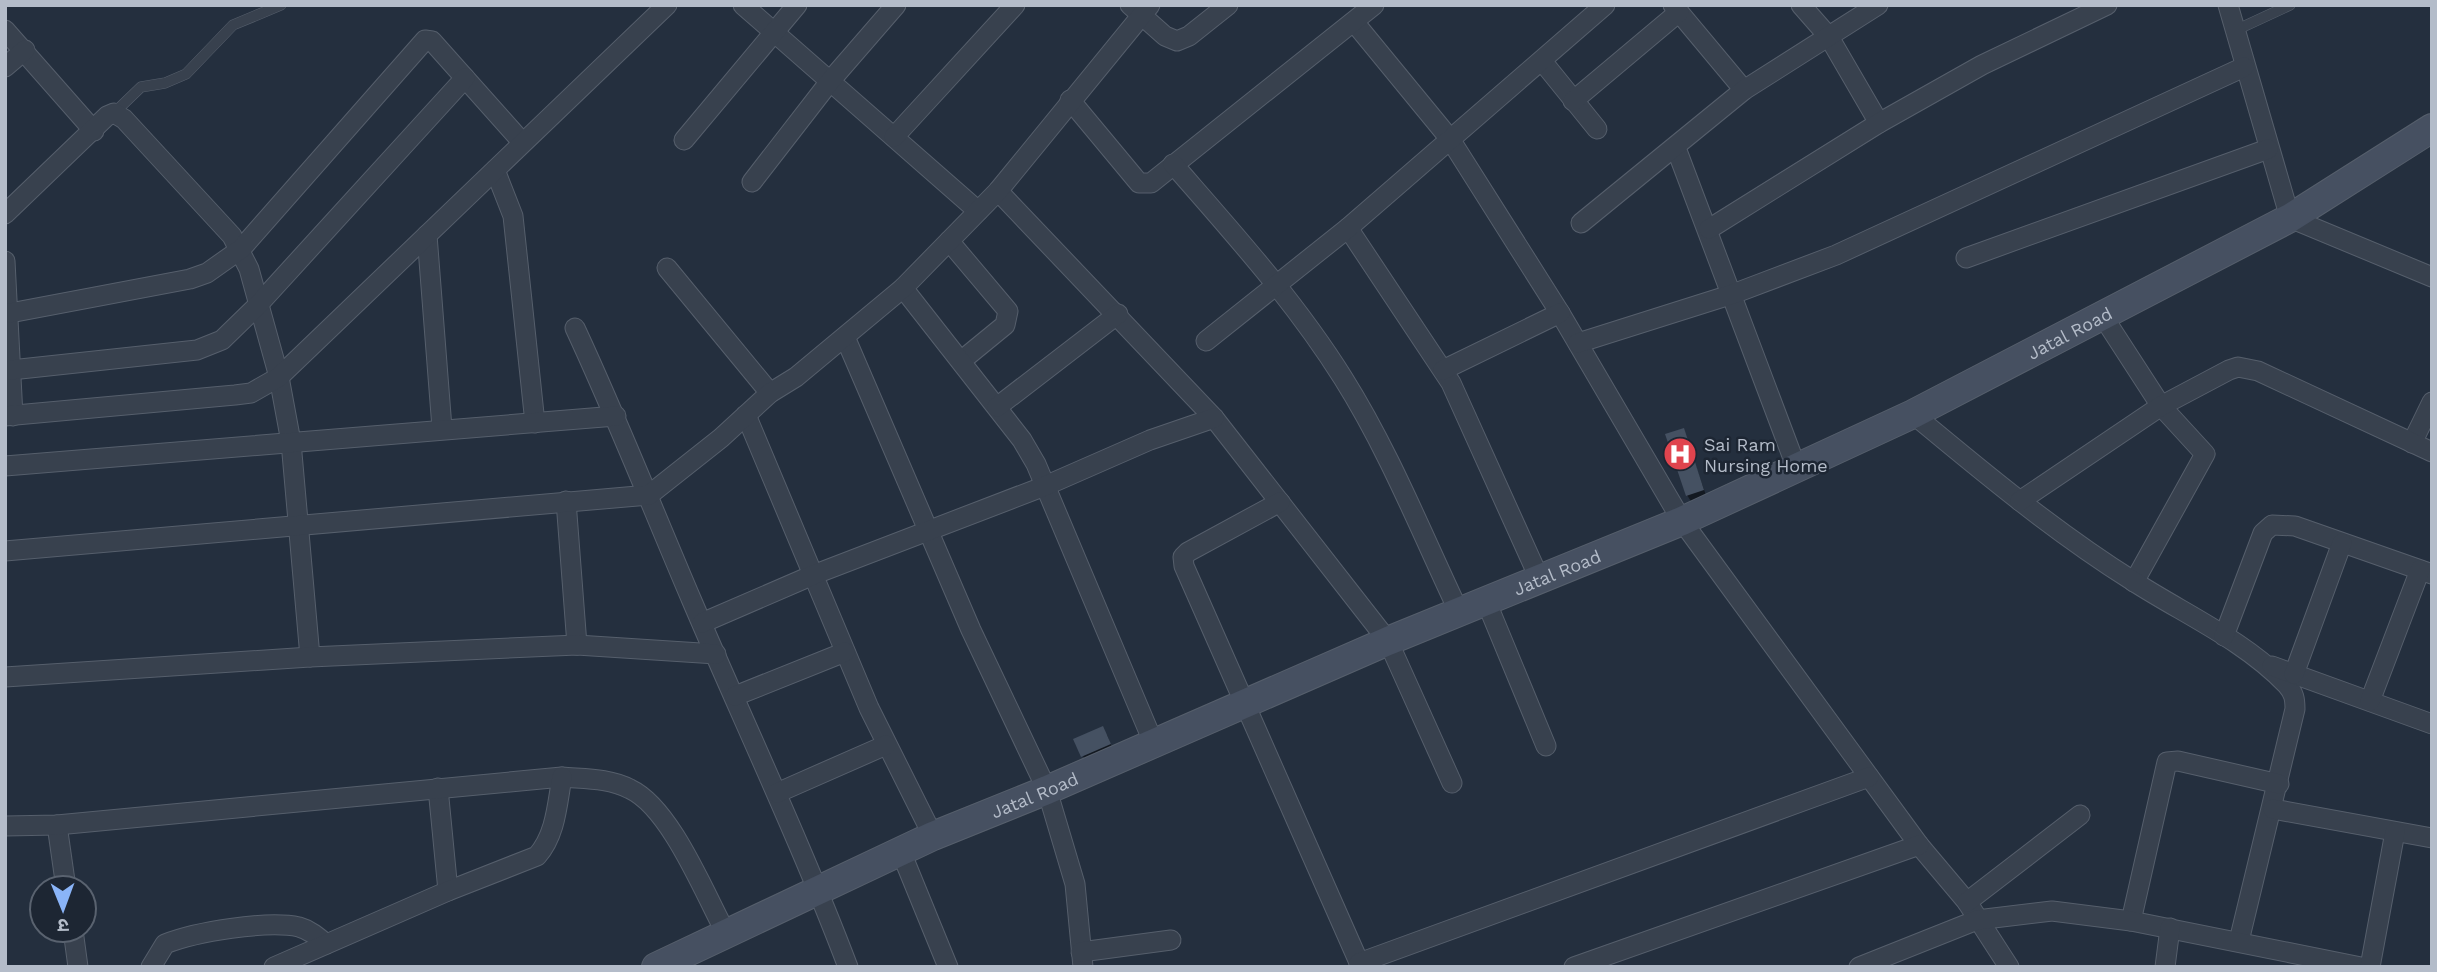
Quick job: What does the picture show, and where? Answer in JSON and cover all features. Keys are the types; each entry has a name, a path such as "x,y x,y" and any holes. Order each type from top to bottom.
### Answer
{"main road":[{"name":"Jatal Road","path":"656,967 820,892 933,836 1047,790 1388,641 1682,521 1797,469 1913,414 2290,218 2432,128"}],"street":[{"path":"5,261 12,370 9,416 243,394 265,387 279,377 667,5"},
{"path":"743,5 978,211"},
{"path":"684,140 797,5"},
{"path":"752,182 831,80 896,5"},
{"path":"894,137 1015,5"},
{"path":"5,551 649,495 770,393 796,377 903,288 998,191 1141,9 1171,40 1183,40 1228,5"},
{"path":"1070,100 1139,183 1151,183 1374,5"},
{"path":"1206,341 1348,228 1605,5"},
{"path":"1801,5 1829,37 1879,123"},
{"path":"1581,223 1744,90 1878,5"},
{"path":"1709,229 1879,123 1982,65 2107,5"},
{"path":"2228,5 2290,218 2427,271"},
{"path":"1573,101 1676,8 1744,90"},
{"path":"1354,22 1450,139 1560,313 1682,521 1868,777 1966,902 2009,967"},
{"path":"5,30 94,131"},
{"path":"10,313 190,279 207,273 241,249 422,41 432,41 522,142"},
{"path":"5,67 25,50"},
{"path":"1542,61 1597,129"},
{"path":"1578,343 1733,293 1913,222 2244,67"},
{"path":"12,370 197,350 222,340 257,306 465,78"},
{"path":"5,214 107,116 114,113 169,168 241,249 279,377 291,442 310,657"},
{"path":"1676,148 1709,229 1797,469"},
{"path":"1966,258 2269,149"},
{"path":"1174,164 1277,283 1368,420 1459,612"},
{"path":"495,170 513,216 534,423"},
{"path":"998,191 1118,314 1214,418 1388,641 1452,783"},
{"path":"1348,228 1443,370 1471,425 1540,580"},
{"path":"427,236 442,428"},
{"path":"949,241 1008,311 1005,325 961,361"},
{"path":"667,268 770,393"},
{"path":"903,288 1022,440 1045,486 1154,744"},
{"path":"1443,370 1560,313"},
{"path":"997,407 1118,314"},
{"path":"2102,315 2161,406 2205,454 2134,582"},
{"path":"575,328 616,416 702,623 820,892 848,967"},
{"path":"845,337 971,630 1047,790 1075,884 1082,959 1171,940"},
{"path":"2020,501 2161,406 2229,370 2248,368 2432,452"},
{"path":"2412,443 2432,402"},
{"path":"1913,414 2020,501 2134,582 2224,636 2287,685 2295,696 2295,709 2273,809 2239,941"},
{"path":"746,415 845,652 886,744 933,836"},
{"path":"5,466 442,428 616,416"},
{"path":"702,623 813,575 1045,486 1150,440 1214,418"},
{"path":"566,501 577,645"},
{"path":"1280,502 1197,546 1183,557 1242,704 1360,965 1868,777"},
{"path":"2224,636 2263,533 2272,525 2295,526 2426,572 2370,701"},
{"path":"2294,674 2342,543"},
{"path":"1486,601 1546,746"},
{"path":"5,677 310,657 577,645 716,654"},
{"path":"735,696 845,652"},
{"path":"2257,661 2432,723"},
{"path":"777,793 886,744"},
{"path":"2131,921 2167,762 2178,761 2278,784"},
{"path":"274,967 448,891 537,856 547,845 562,777"},
{"path":"5,826 57,825 562,777 607,780 631,789 649,800 666,821 727,935"},
{"path":"438,788 448,891"},
{"path":"2273,809 2432,838"},
{"path":"1966,902 2080,815"},
{"path":"57,825 64,874"},
{"path":"2370,967 2395,832"},
{"path":"1574,967 1919,845"},
{"path":"901,852 948,967"},
{"path":"1859,967 1977,920 2052,911 2170,928 2361,967"},
{"path":"151,967 165,944 205,932 286,926 310,931 326,944"},
{"path":"2165,967 2170,928"},
{"path":"75,944 78,967"}],"lane":[{"path":"114,113 141,87 165,83 186,74 233,25 281,5"},
{"path":"2234,31 2290,5"}],"building":[{"path":"1684,428 1704,490 1686,496 1665,434"},
{"path":"1103,726 1111,744 1081,757 1073,739"}],"place":[{"name":"Sai Ram Nursing Home","path":"1680,454"}]}
